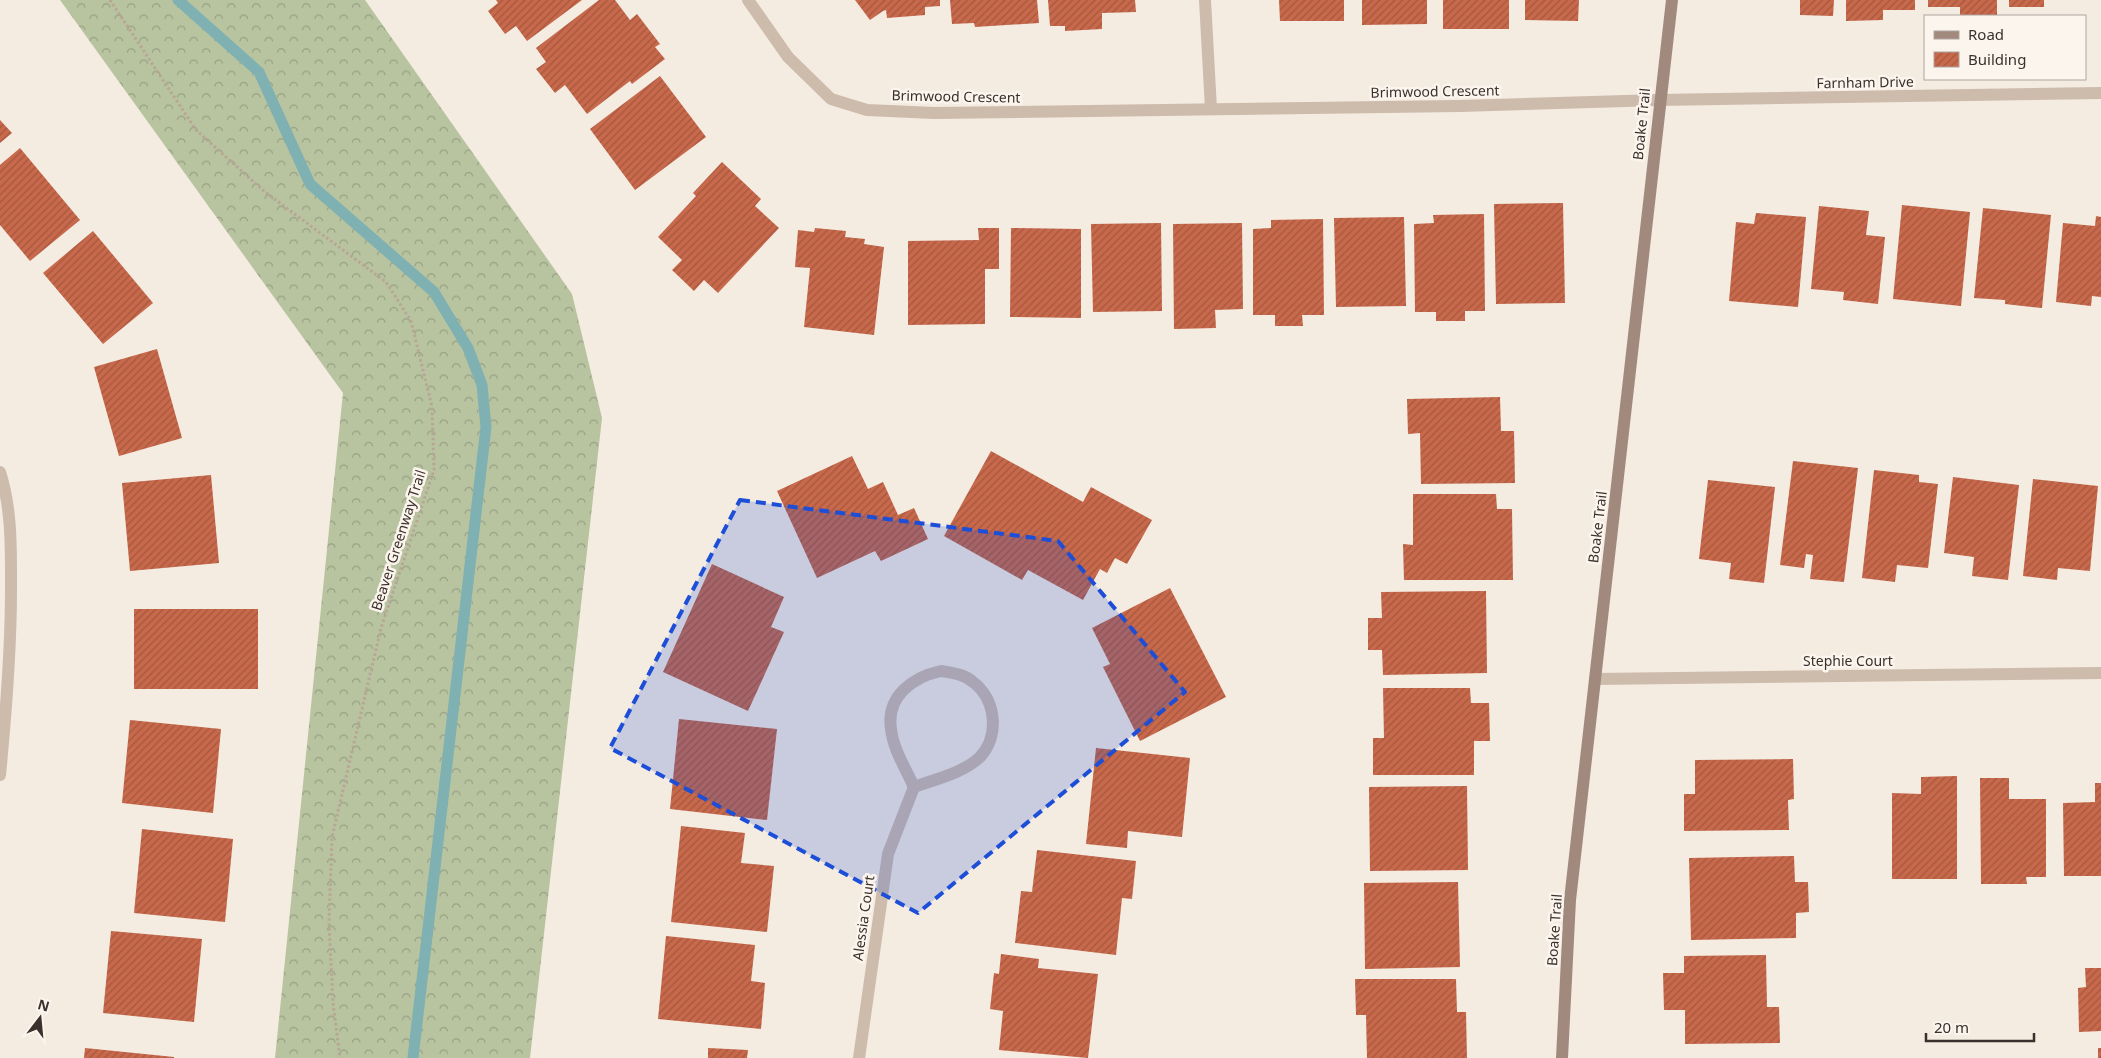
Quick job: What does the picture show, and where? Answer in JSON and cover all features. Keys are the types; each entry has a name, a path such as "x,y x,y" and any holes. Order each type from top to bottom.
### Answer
{"street":[{"name":"Brimwood Crescent","path":"748,0 788,57 832,99 868,110 934,113 1460,106 1659,100"},
{"path":"1204,0 1211,109"},
{"name":"Boake Trail","path":"1562,1058 1570,900 1659,100 1672,0"},
{"name":"Farnham Drive","path":"1659,100 2101,94"},
{"path":"0,472 6,492 11,560 11,662 0,775"},
{"path":"941,671 958,674 973,682 985,694 992,709 993,725 990,742 981,755 968,766 914,787 890,729 891,712 898,695 909,682 924,674 941,671"},
{"name":"Stephie Court","path":"1595,679 2101,673"},
{"name":"Alessia Court","path":"859,1058 888,854 914,787"}],"path":[{"name":"Beaver Greenway Trail","path":"110,0 196,130 265,192 386,282 411,321 432,408 434,470 380,628 332,837 328,922 333,1002 340,1058"}],"highlighted area":[{"path":"740,500 1058,541 1185,692 918,913 610,748"}],"green space":[{"path":"60,0 365,0 572,294 602,418 530,1058 275,1058 343,393"}],"building":[{"path":"496,0 582,0 527,41 516,26 505,34 488,11 498,3"},
{"path":"599,0 615,0 630,20 637,14 660,44 655,47 665,59 632,84 630,81 587,114 565,85 555,93 536,69 546,62 536,48"},
{"path":"855,0 940,0 940,6 925,7 925,15 887,18 886,10 870,20"},
{"path":"950,0 1037,0 1039,23 975,27 974,23 952,24"},
{"path":"1048,0 1135,0 1136,12 1102,13 1102,29 1065,31 1065,26 1050,26"},
{"path":"1279,0 1344,0 1344,21 1280,21"},
{"path":"1362,0 1427,0 1427,24 1362,25"},
{"path":"1443,0 1509,0 1509,29 1443,29"},
{"path":"1525,0 1579,0 1578,21 1525,20"},
{"path":"1800,0 1834,0 1833,16 1800,15"},
{"path":"1846,0 1915,0 1915,10 1883,10 1883,20 1846,21"},
{"path":"1928,0 1997,0 1997,15 1960,15 1960,7 1928,7"},
{"path":"2009,0 2044,0 2044,7 2009,7"},
{"path":"660,76 706,137 635,190 590,129"},
{"path":"0,120 12,133 0,143"},
{"path":"20,148 80,220 30,261 0,225 0,165"},
{"path":"722,162 761,199 755,206 779,228 718,293 704,280 694,291 672,270 682,260 658,237 696,196 693,193"},
{"path":"1563,203 1565,303 1496,304 1494,204"},
{"path":"1902,205 1970,212 1961,306 1893,299"},
{"path":"1819,206 1869,211 1866,235 1885,237 1878,304 1843,300 1844,292 1811,289"},
{"path":"1983,208 2051,215 2042,308 2005,304 2005,300 1974,298"},
{"path":"1756,213 1806,217 1798,307 1729,301 1736,222 1754,224"},
{"path":"1484,214 1485,311 1465,311 1465,321 1436,321 1436,312 1415,312 1414,224 1434,223 1433,215"},
{"path":"2096,216 2101,217 2101,297 2092,296 2091,306 2056,302 2063,223 2095,226"},
{"path":"1404,217 1406,306 1336,307 1334,218"},
{"path":"1323,219 1324,315 1302,315 1303,326 1275,326 1275,315 1253,315 1253,229 1271,228 1271,220"},
{"path":"1161,223 1162,311 1093,312 1091,224"},
{"path":"1242,223 1243,309 1215,310 1216,328 1174,329 1173,224"},
{"path":"815,228 846,231 845,237 865,239 864,244 884,247 874,335 804,327 810,268 795,267 798,230 814,232"},
{"path":"978,228 999,228 999,269 985,269 985,324 908,325 908,241 979,240"},
{"path":"1011,228 1081,229 1081,318 1010,317"},
{"path":"93,231 153,303 103,344 43,273"},
{"path":"157,349 182,438 119,456 94,367"},
{"path":"1500,397 1501,431 1514,431 1515,483 1421,484 1420,433 1408,434 1407,399"},
{"path":"991,451 1083,502 1091,487 1152,520 1127,564 1115,558 1107,573 1100,569 1083,600 1028,570 1022,580 944,536"},
{"path":"852,456 868,489 883,482 898,515 914,508 928,539 881,561 875,551 817,578 777,491"},
{"path":"1793,461 1858,468 1844,582 1810,579 1813,555 1806,554 1804,568 1780,565"},
{"path":"1874,470 1919,475 1919,482 1938,484 1928,568 1897,565 1895,582 1862,578"},
{"path":"211,475 219,563 130,571 122,483"},
{"path":"1953,477 2019,485 2008,580 1972,576 1974,557 1944,553"},
{"path":"2033,479 2098,486 2090,571 2058,568 2057,580 2023,576"},
{"path":"1708,480 1775,487 1764,583 1729,579 1731,563 1699,559"},
{"path":"1413,494 1496,494 1497,509 1512,509 1513,580 1404,580 1403,544 1413,545"},
{"path":"712,564 784,597 771,627 784,632 748,711 663,672"},
{"path":"1170,588 1226,697 1140,741 1103,667 1110,664 1092,628"},
{"path":"1486,591 1487,673 1383,675 1382,650 1368,650 1368,618 1382,618 1381,592"},
{"path":"134,609 258,609 258,689 134,689"},
{"path":"1383,688 1470,688 1471,703 1489,703 1490,741 1474,741 1474,775 1373,775 1373,738 1384,738"},
{"path":"679,719 777,729 767,820 670,809"},
{"path":"130,720 221,729 213,813 122,803"},
{"path":"1096,748 1190,758 1182,837 1128,831 1127,848 1086,844"},
{"path":"1793,759 1794,799 1788,800 1789,830 1684,831 1684,794 1695,794 1695,760"},
{"path":"1957,776 1957,879 1892,879 1892,793 1921,794 1921,777"},
{"path":"1980,778 2009,778 2009,799 2046,799 2046,877 2026,877 2027,884 1981,884"},
{"path":"2095,783 2101,783 2101,876 2064,876 2063,803 2095,802"},
{"path":"1467,786 1468,870 1370,871 1369,787"},
{"path":"681,826 745,833 741,863 774,866 767,932 671,922"},
{"path":"142,829 233,839 225,922 134,913"},
{"path":"1037,850 1136,861 1132,899 1122,898 1116,955 1015,943 1021,891 1032,892"},
{"path":"1794,856 1795,882 1808,882 1809,912 1796,913 1796,938 1691,940 1689,858"},
{"path":"1458,882 1460,967 1365,969 1364,883"},
{"path":"111,931 202,939 194,1022 103,1013"},
{"path":"666,936 755,945 751,981 765,983 761,1029 658,1019"},
{"path":"1001,954 1039,959 1038,968 1098,974 1088,1058 999,1050 1003,1011 990,1009 994,973 999,974"},
{"path":"1766,955 1767,1007 1779,1007 1780,1043 1685,1044 1685,1010 1664,1010 1663,973 1684,973 1684,956"},
{"path":"2085,968 2101,968 2101,1031 2079,1032 2078,988 2086,987"},
{"path":"1355,979 1456,979 1457,1012 1466,1012 1467,1058 1367,1058 1366,1015 1356,1015"},
{"path":"85,1048 174,1057 174,1058 84,1058"},
{"path":"708,1048 748,1050 747,1058 708,1058"},
{"path":"2098,1048 2101,1048 2101,1058 2098,1058"}],"waterway":[{"path":"178,0 259,72 310,184 434,292 468,348 482,385 486,427 413,1058"}]}
